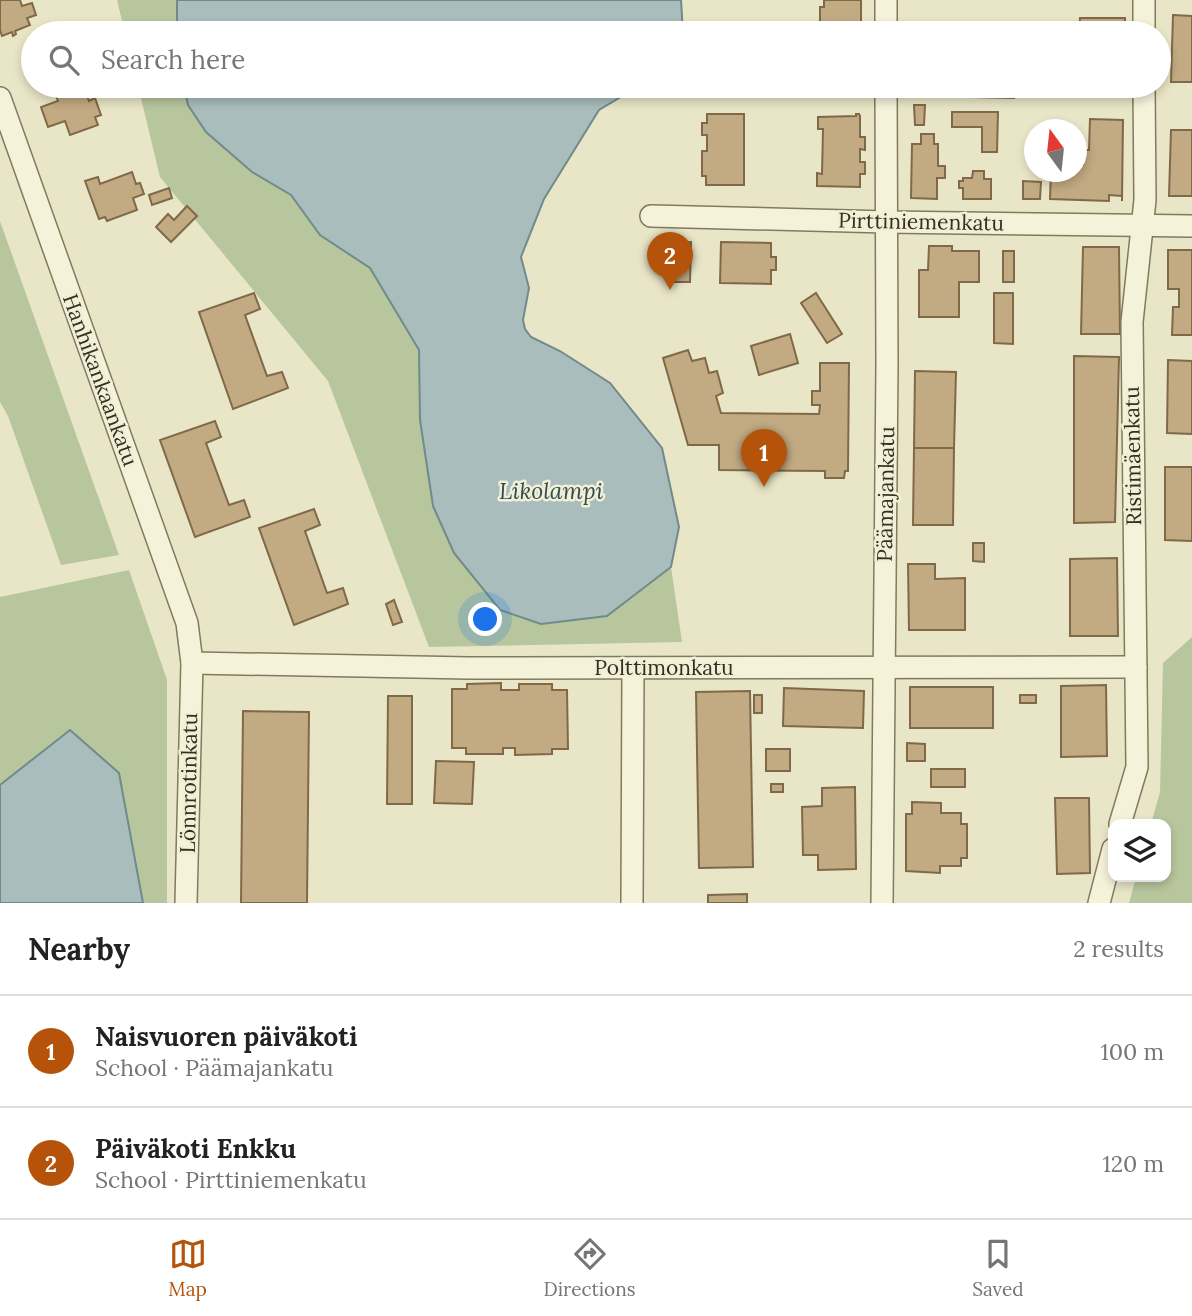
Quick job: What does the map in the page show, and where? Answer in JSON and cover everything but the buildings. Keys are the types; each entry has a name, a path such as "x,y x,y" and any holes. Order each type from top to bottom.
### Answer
{"street":[{"path":"886,0 886,21"},
{"path":"1144,0 1144,21"},
{"name":"Hanhikankaankatu","path":"0,98 187,623 191,663"},
{"name":"Päämajankatu","path":"882,903 886,98"},
{"name":"Ristimäenkatu","path":"1121,819 1137,766 1132,322 1145,200 1144,98"},
{"name":"Pirttiniemenkatu","path":"651,216 1192,226"},
{"name":"Polttimonkatu","path":"191,663 633,668 1136,667"},
{"name":"Lönnrotinkatu","path":"186,903 191,663"},
{"path":"632,903 633,668"},
{"path":"1100,903 1108,870"}],"green space":[{"path":"117,0 177,0 177,21 122,21"},
{"path":"141,98 187,98 188,105 252,172 291,195 320,235 370,267 419,350 420,420 479,584 500,610 607,616 671,567 682,642 429,647 328,381 160,177"},
{"path":"0,221 119,555 61,565 8,416 0,402"},
{"path":"129,570 167,680 167,903 143,903 119,773 69,730 0,785 0,597"},
{"path":"1192,637 1192,903 1129,903 1135,882 1171,882 1171,819 1152,819 1160,792 1163,663"}],"water":[{"path":"177,0 681,0 682,21 177,21"},
{"name":"Likolampi","path":"187,98 619,98 599,110 544,199 521,257 529,288 523,320 531,337 560,351 610,383 662,448 679,527 671,567 607,616 541,624 500,610 454,553 433,506 420,420 419,350 370,268 320,235 291,195 252,172 206,132 188,105"},
{"path":"70,730 119,773 143,903 0,903 0,785"}],"place":[{"name":"Päiväkoti Enkku","path":"670,290"},
{"name":"Naisvuoren päiväkoti","path":"764,487"}]}
